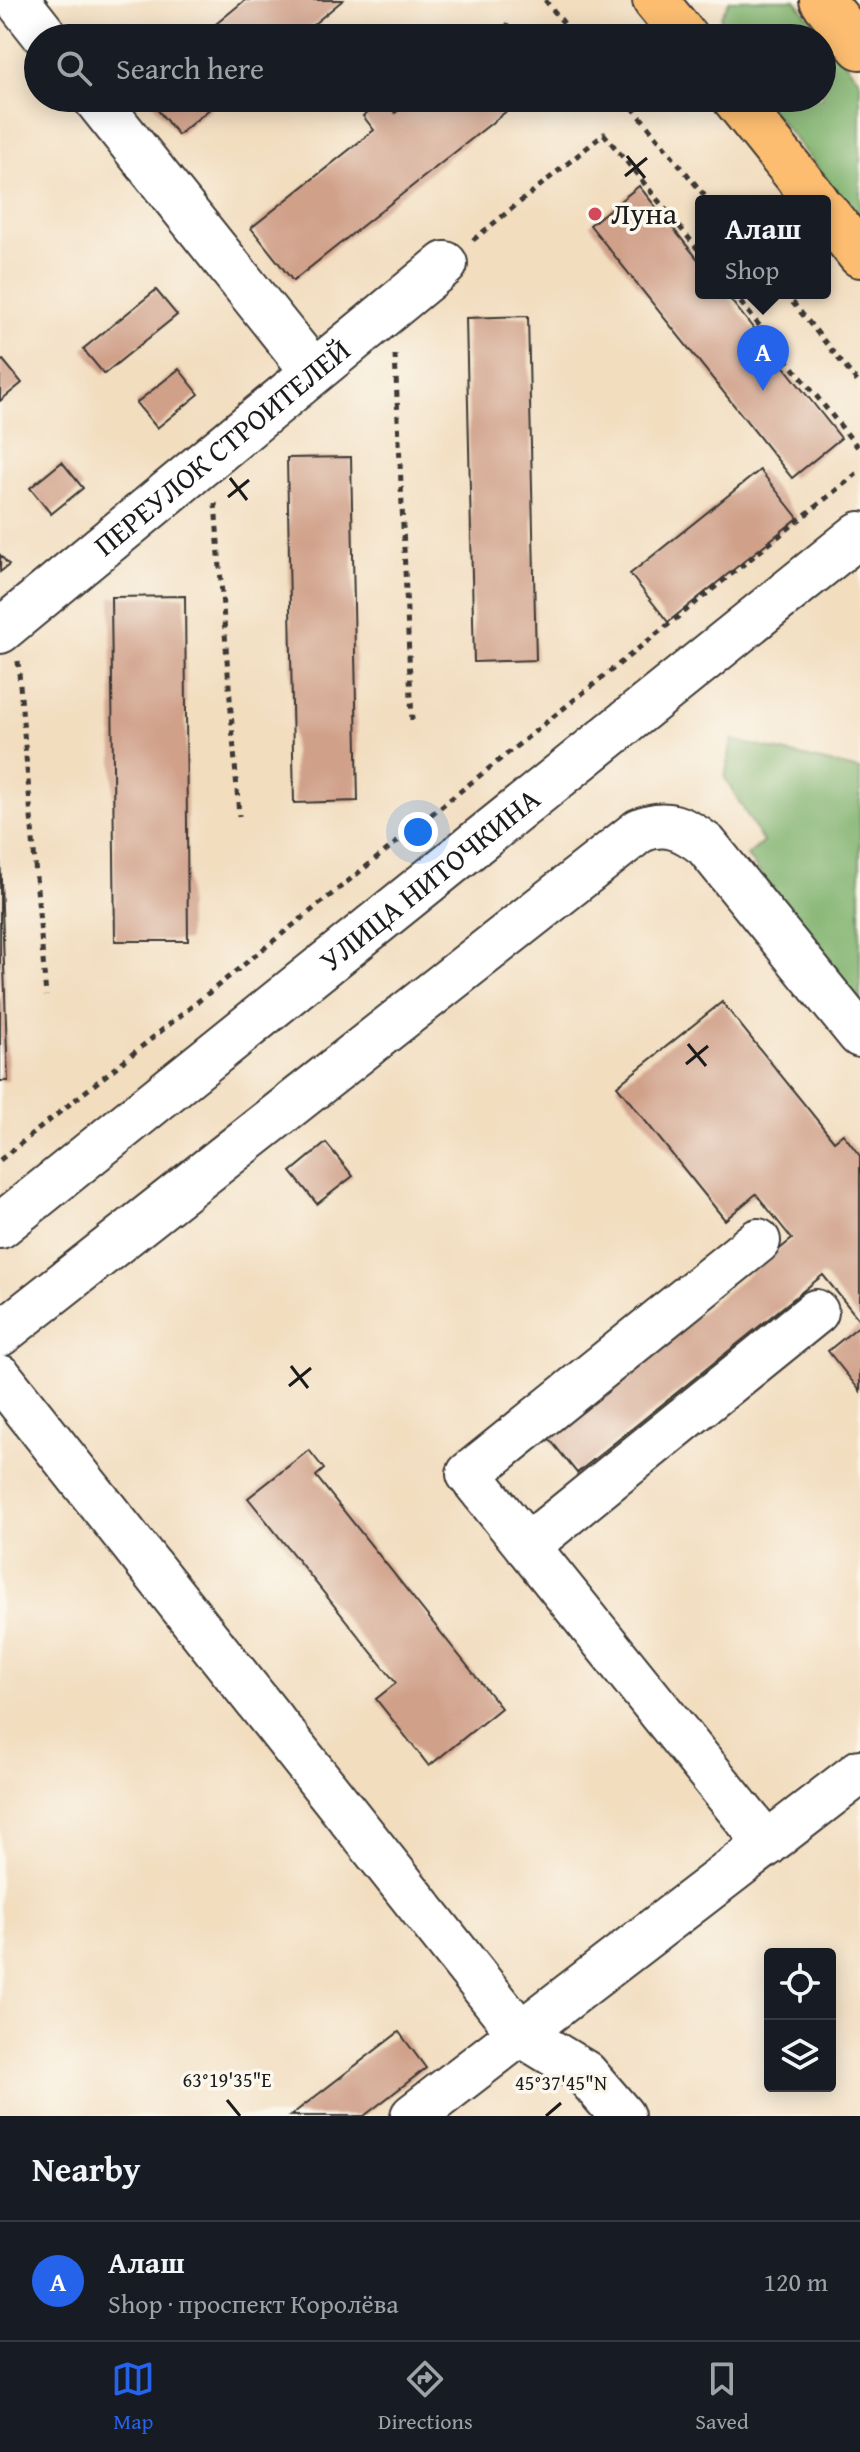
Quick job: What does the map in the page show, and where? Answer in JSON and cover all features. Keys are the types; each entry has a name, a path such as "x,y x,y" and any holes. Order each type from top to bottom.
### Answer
{"main road":[{"path":"655,0 676,24"},
{"path":"690,24 697,0"},
{"path":"822,0 860,47"},
{"path":"745,112 812,195"},
{"path":"831,219 860,255"}],"street":[{"path":"17,0 36,24"},
{"path":"106,112 313,371"},
{"name":"ПЕРЕУЛОК СТРОИТЕЛЕЙ","path":"9,642 211,454 445,264"},
{"name":"УЛИЦА НИТОЧКИНА","path":"0,1226 860,534"},
{"path":"0,1334 639,831 654,825 673,825 706,845 860,1035"},
{"path":"758,1241 469,1474 767,1844"},
{"path":"527,1546 816,1312"},
{"path":"0,1377 521,2034 585,2073 622,2116"},
{"path":"413,2116 860,1772"}],"path":[{"path":"545,0 565,24"},
{"path":"636,112 704,195"},
{"path":"445,264 604,134 695,246"},
{"path":"738,299 860,450"},
{"path":"790,299 860,385"},
{"path":"396,306 412,720"},
{"path":"211,454 239,816"},
{"path":"0,1160 860,471"},
{"path":"9,642 46,996"}],"green space":[{"path":"730,0 795,0 814,24 721,24 721,16"},
{"path":"836,51 860,81 860,221 773,112 836,112"},
{"path":"732,740 860,770 860,1002 747,856 763,842 725,778"}],"building":[{"path":"245,0 343,0 314,24 216,24"},
{"path":"159,112 206,112 178,135"},
{"path":"368,112 505,112 293,281 251,228 374,130 363,116"},
{"path":"639,186 695,256 695,299 730,299 841,438 792,478 590,225"},
{"path":"156,290 177,315 104,374 83,349"},
{"path":"528,316 536,660 474,662 466,318"},
{"path":"3,360 22,383 0,401 0,362"},
{"path":"179,369 199,394 157,428 136,403"},
{"path":"351,457 358,801 294,803 287,458"},
{"path":"62,462 83,488 51,514 30,488"},
{"path":"760,470 798,518 668,622 630,574"},
{"path":"0,555 9,565 0,572"},
{"path":"185,596 188,941 115,941 111,597"},
{"path":"0,850 8,1081 0,1081"},
{"path":"722,1002 834,1141 843,1134 860,1156 860,1321 823,1275 577,1473 547,1436 792,1239 756,1194 725,1220 617,1086"},
{"path":"326,1143 353,1176 317,1204 291,1172"},
{"path":"860,1325 860,1391 828,1351"},
{"path":"309,1450 324,1469 316,1476 501,1708 429,1766 376,1699 396,1683 248,1498"},
{"path":"399,2032 426,2068 364,2116 290,2116"}],"place":[{"name":"Луна","path":"595,214"},
{"name":"Алаш","path":"763,391"}]}
